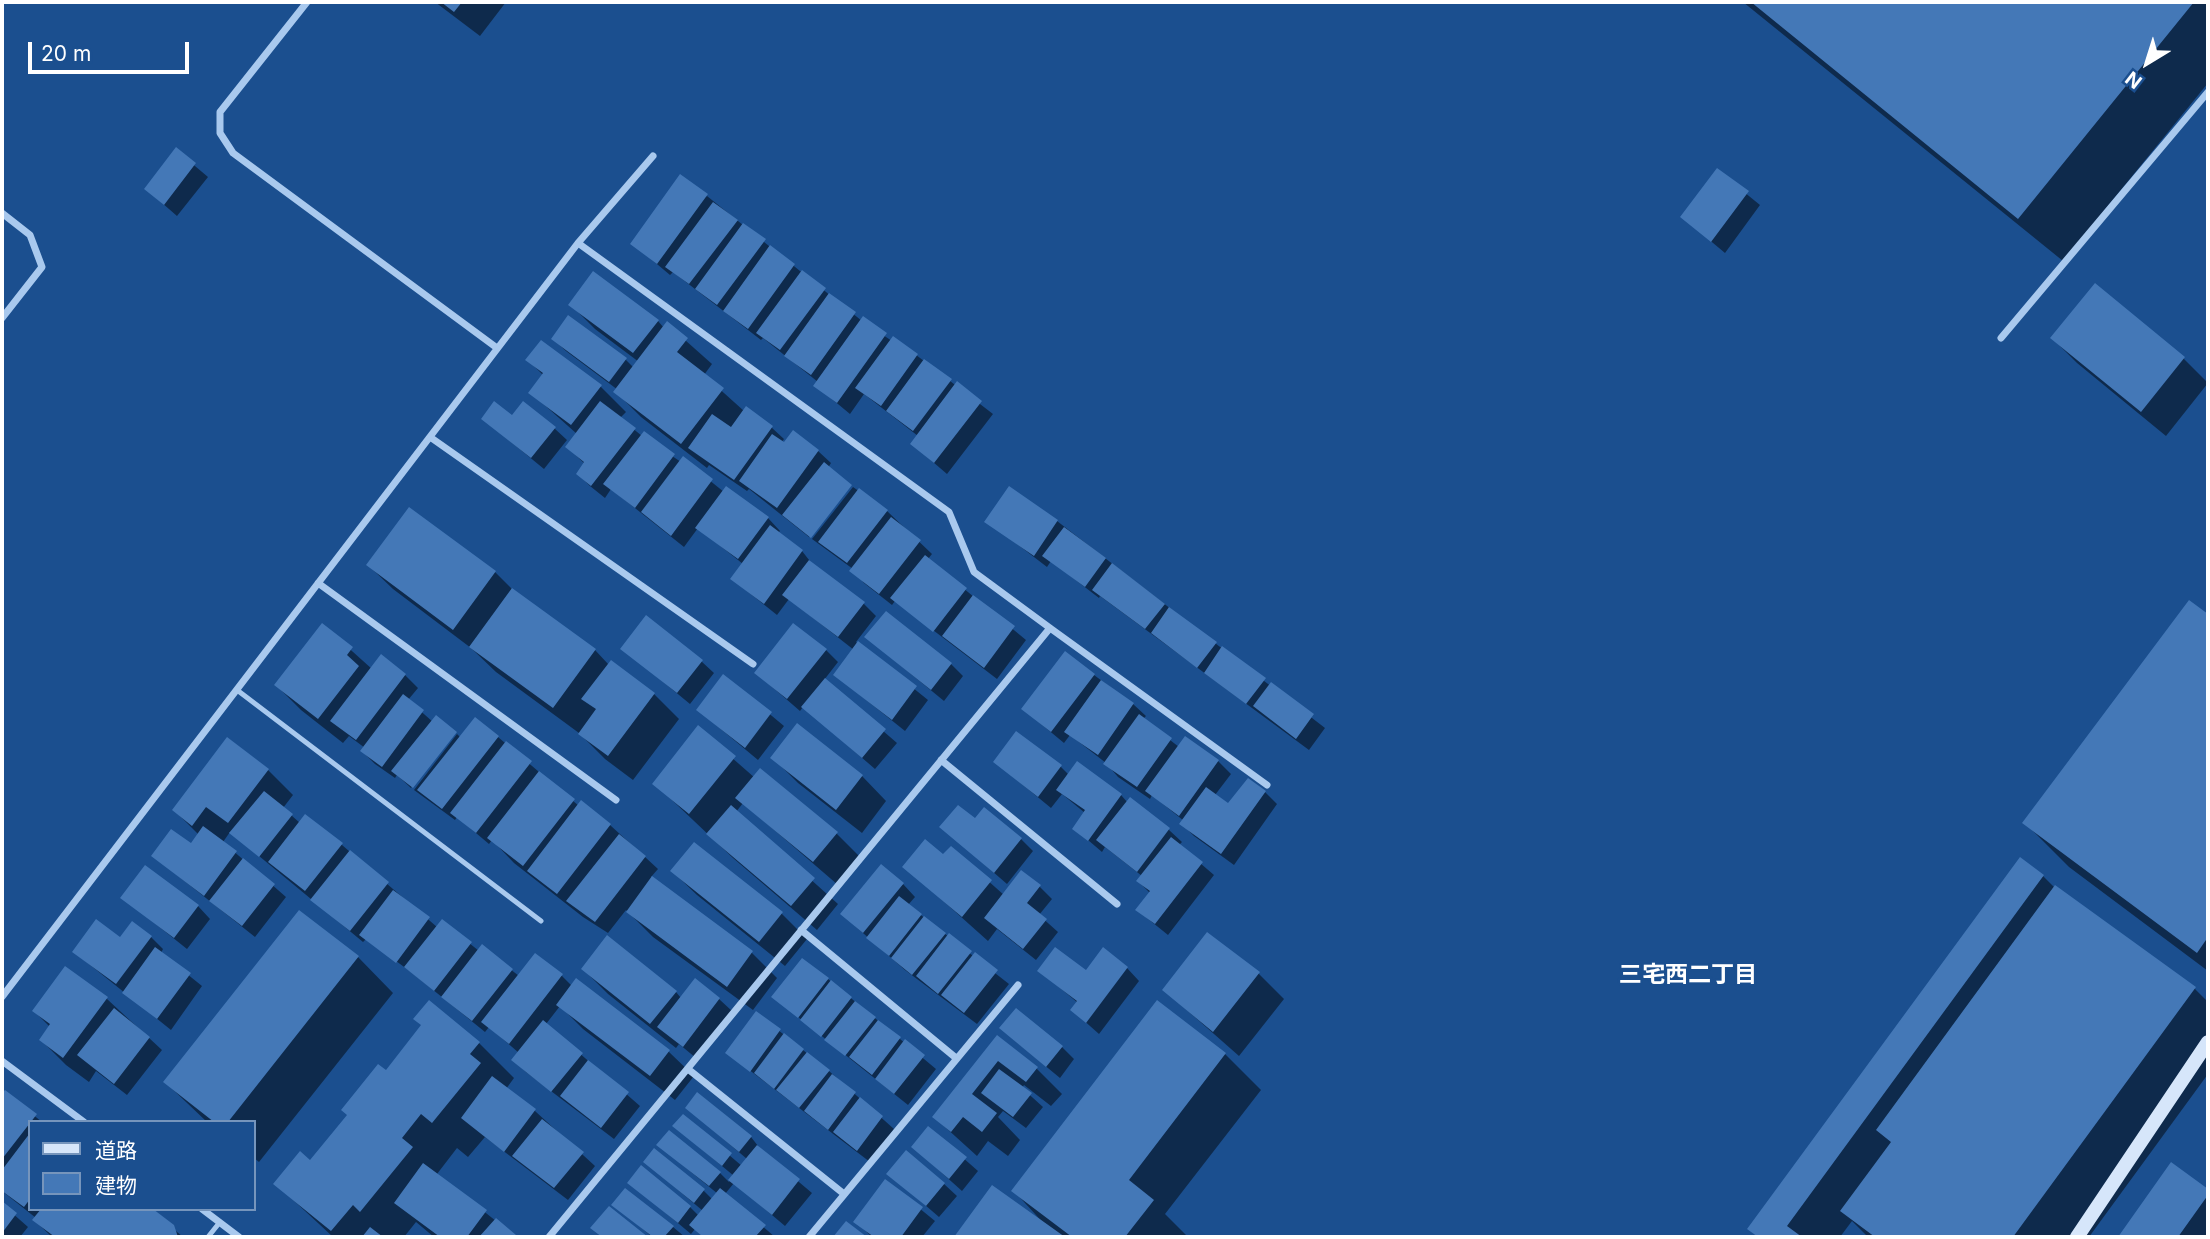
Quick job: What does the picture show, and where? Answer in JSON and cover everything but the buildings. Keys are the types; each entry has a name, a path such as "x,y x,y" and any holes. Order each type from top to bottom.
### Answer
{"street":[{"path":"307,2 220,112 220,133 233,153 497,348"},
{"path":"2001,338 2208,92"},
{"path":"2,997 578,243 653,156"},
{"path":"2,213 30,235 42,267 2,318"},
{"path":"578,243 948,512 974,572 1267,785"},
{"path":"430,437 753,664"},
{"path":"318,583 616,800"},
{"path":"549,1237 1050,628"},
{"path":"941,760 1117,904"},
{"path":"801,930 956,1058"},
{"path":"809,1237 1018,985"},
{"path":"2077,1237 2206,1050"},
{"path":"2,1061 81,1120"},
{"path":"688,1069 844,1194"},
{"path":"205,1211 239,1237"}],"lane":[{"path":"237,690 541,921"},
{"path":"208,1237 220,1222"}],"district":[{"name":"三宅西二丁目","path":"1688,975"}]}
